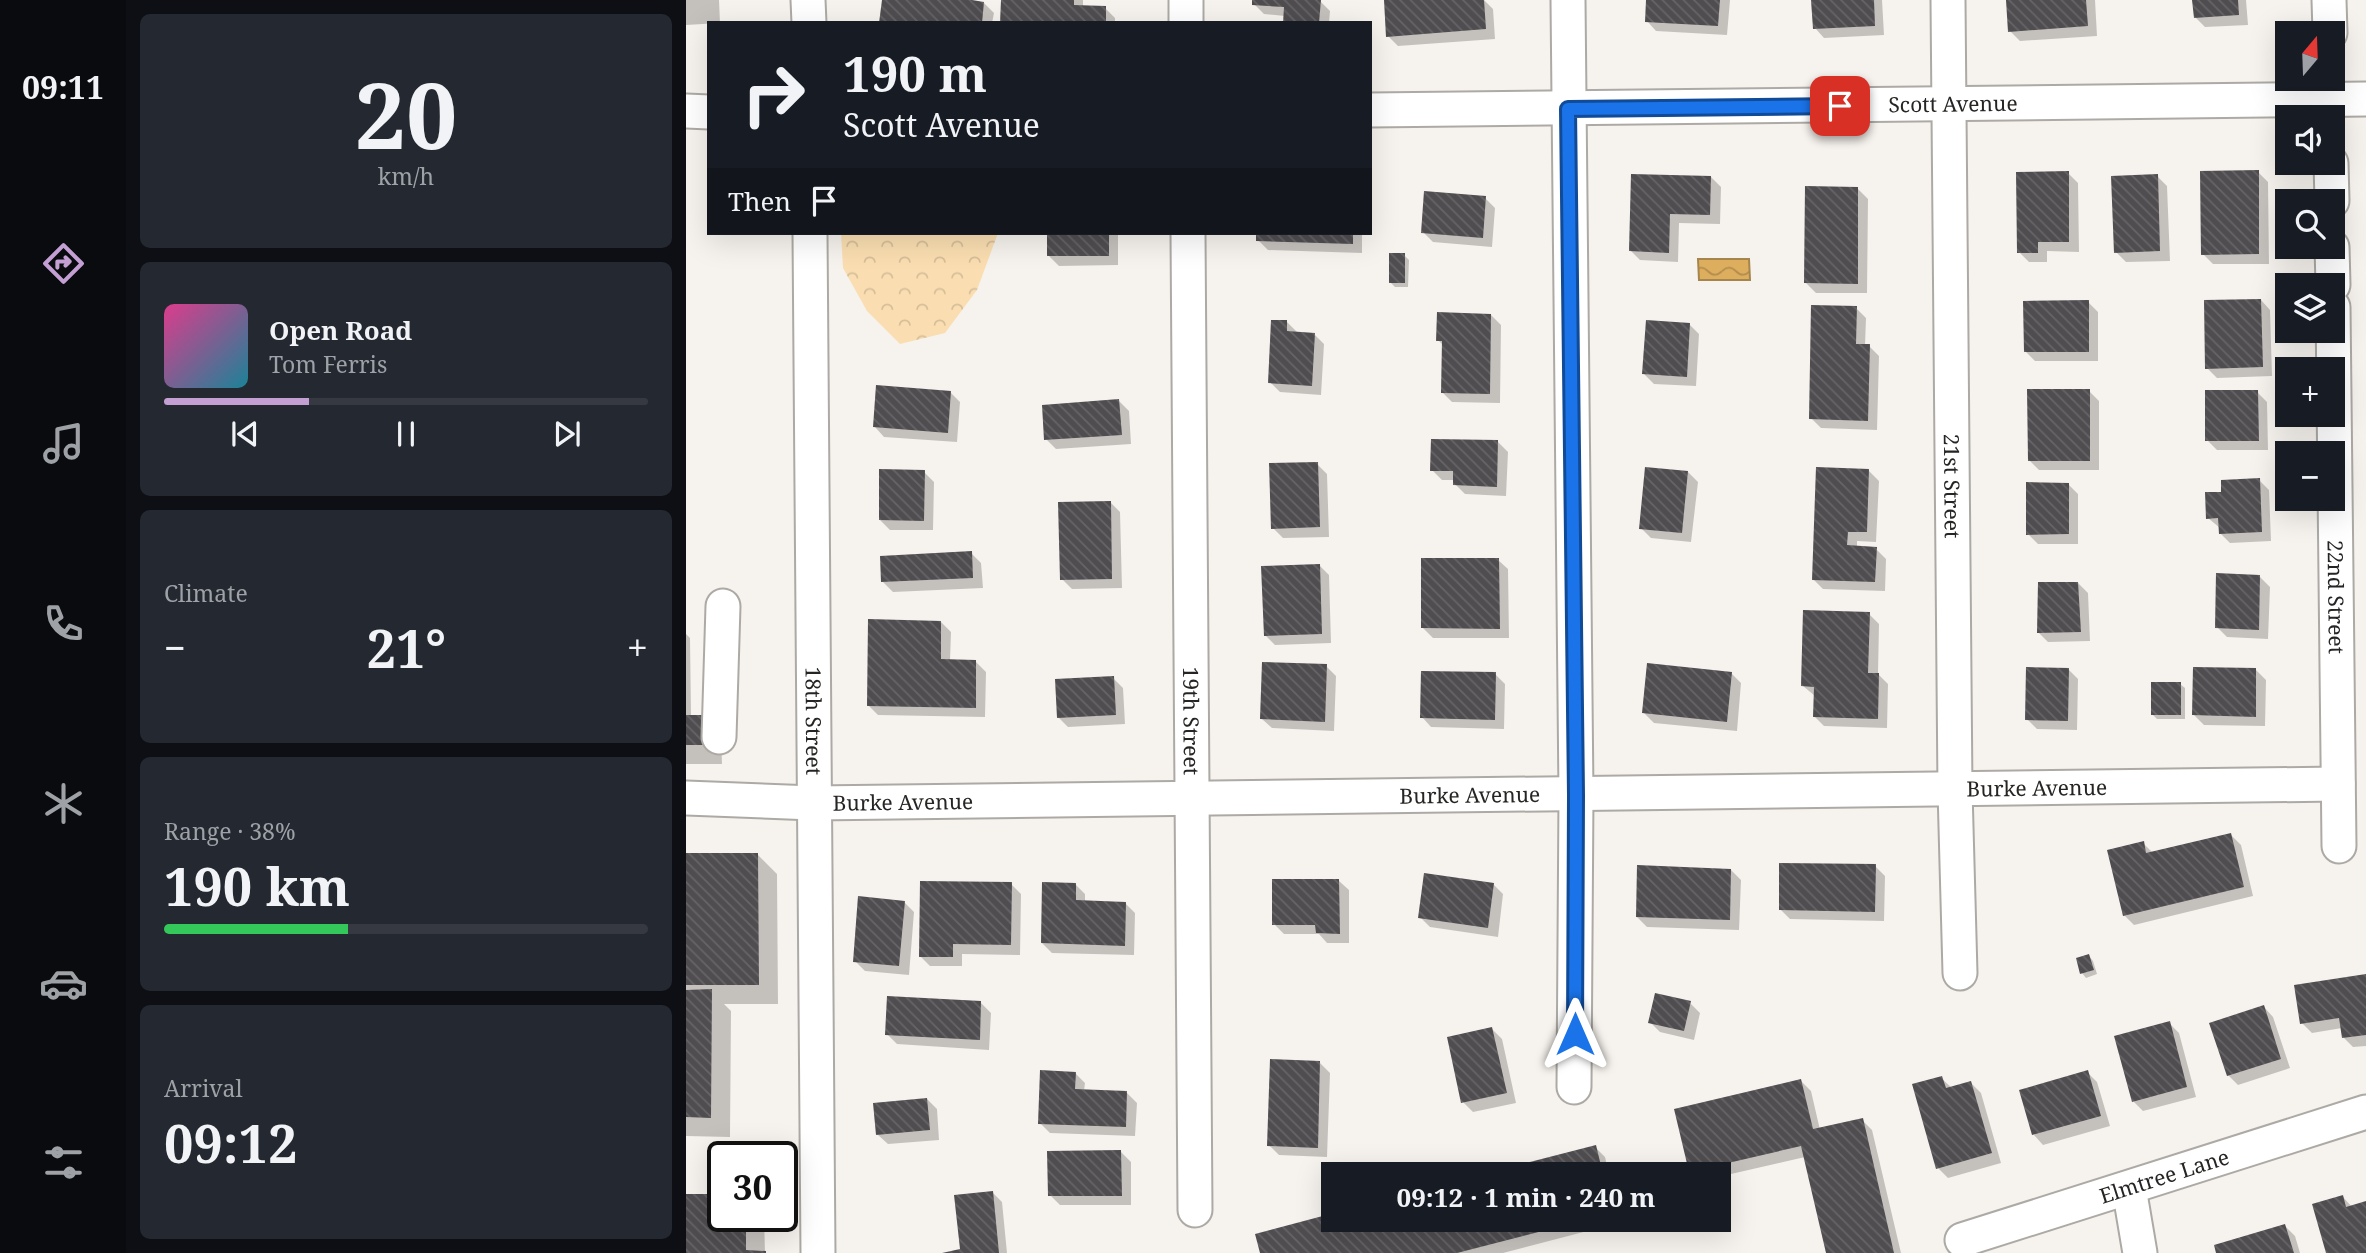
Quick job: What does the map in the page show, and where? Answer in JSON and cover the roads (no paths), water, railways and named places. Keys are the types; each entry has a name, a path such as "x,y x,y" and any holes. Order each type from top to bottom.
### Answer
{"street":[{"path":"808,0 808,21"},
{"path":"1186,0 1186,21"},
{"path":"1568,0 1576,795 1574,1087"},
{"name":"21st Street","path":"1948,0 1955,790 1960,973"},
{"path":"2329,0 2330,21"},
{"name":"Scott Avenue","path":"1372,110 2366,99"},
{"path":"686,111 707,112"},
{"name":"18th Street","path":"810,235 818,1253"},
{"name":"19th Street","path":"1188,235 1195,1210"},
{"name":"22nd Street","path":"2333,343 2339,846"},
{"path":"719,737 723,607"},
{"name":"Burke Avenue","path":"686,798 813,803 2338,785"},
{"name":"Elmtree Lane","path":"1962,1240 2366,1112"},
{"path":"2129,1188 2140,1253"}],"water":[{"path":"1698,259 1749,259 1750,280 1699,280"}]}
